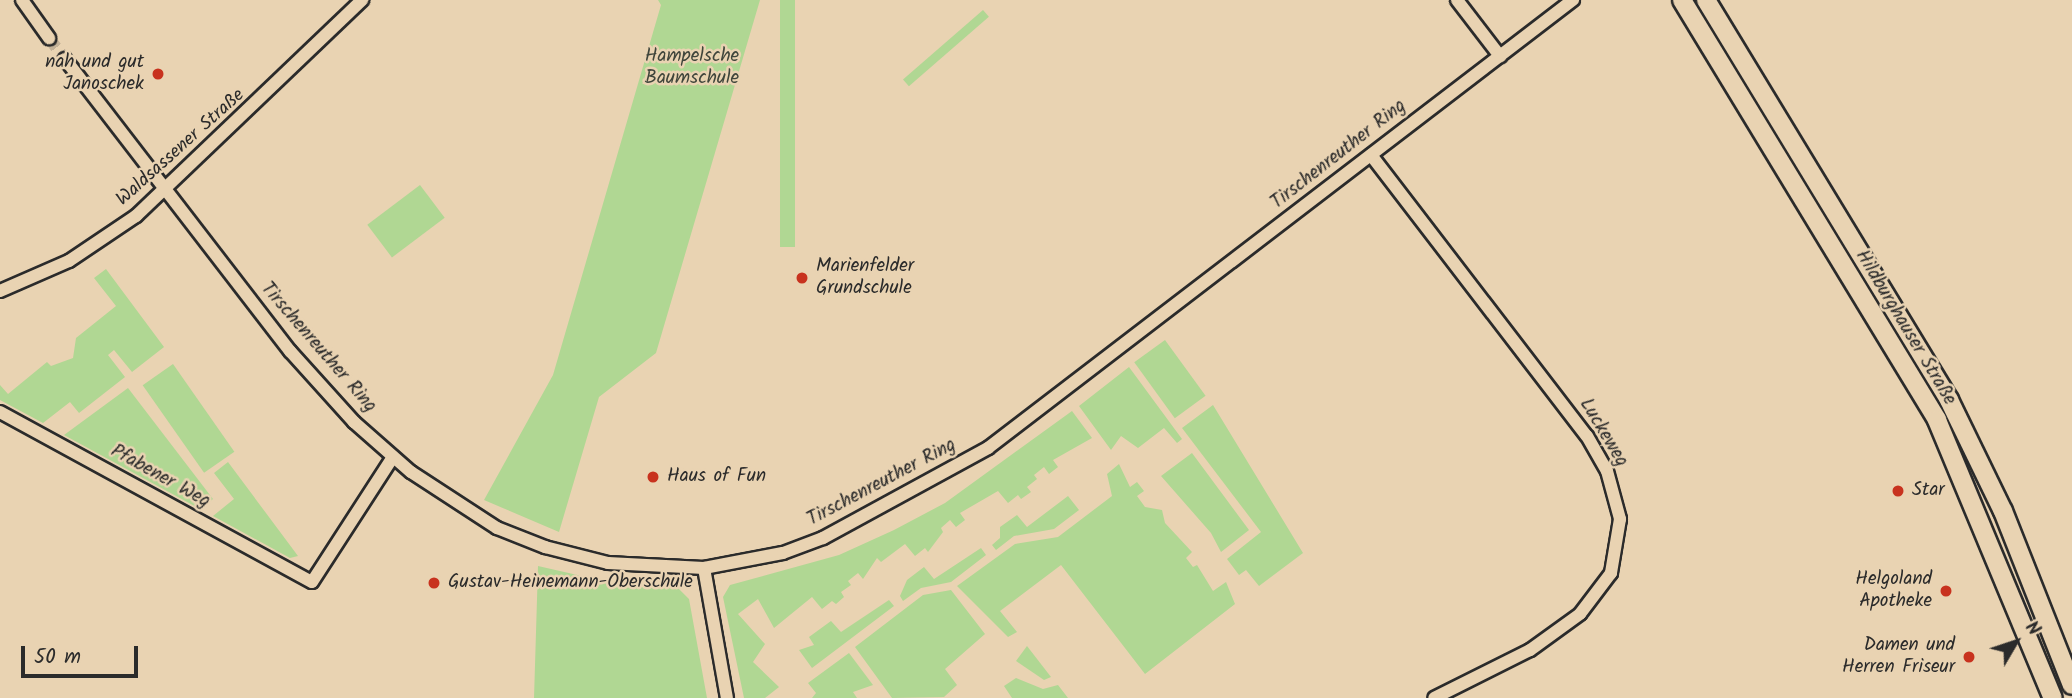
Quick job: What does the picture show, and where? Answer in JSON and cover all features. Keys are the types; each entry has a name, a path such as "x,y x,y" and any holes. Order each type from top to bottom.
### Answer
{"main road":[{"name":"Hildburghauser Straße","path":"1682,0 1937,420 2053,698"},
{"name":"Hildburghauser Straße","path":"1706,0 1949,400 2003,511 2072,685"}],"street":[{"path":"22,0 49,37"},
{"name":"Waldsassener Straße","path":"0,291 83,252 165,188 362,0"},
{"path":"1457,0 1500,56"},
{"name":"Tirschenreuther Ring","path":"65,59 298,361 393,457 461,508 545,547 608,563 704,568 783,553 822,538 961,466 1573,0"},
{"name":"Luckeweg","path":"1371,155 1587,436 1607,471 1620,519 1611,573 1580,614 1530,650 1434,698"},
{"name":"Pfabener Weg","path":"0,412 312,582 393,457"},
{"path":"704,568 727,698"}],"green space":[{"name":"Hampelsche Baumschule","path":"658,0 760,0 656,353 599,397 559,532 484,500 553,375 661,5"},
{"path":"780,0 795,0 795,247 780,247"},
{"path":"1701,7 1834,228 1830,230 1698,9"},
{"path":"983,10 989,17 909,86 903,80"},
{"path":"420,185 445,218 392,257 367,225"},
{"path":"1852,254 1942,402 1987,491 1982,493 1934,397 1848,257"},
{"path":"106,269 164,347 132,372 114,350 108,355 125,377 79,413 70,402 43,423 0,400 0,385 8,394 47,362 51,366 73,358 76,338 116,306 94,278"},
{"path":"1165,340 1206,396 1175,418 1134,362"},
{"path":"173,364 234,452 204,473 143,385"},
{"path":"1129,367 1182,439 1177,443 1164,428 1138,448 1121,436 1111,450 1079,406"},
{"path":"128,388 213,499 200,509 64,435"},
{"path":"1213,405 1303,553 1259,586 1246,570 1239,575 1227,559 1261,532 1182,428"},
{"path":"1072,411 1092,438 1053,460 1058,467 1049,474 1044,467 1034,475 1037,479 1027,487 1031,492 1021,499 1018,495 1008,503 998,491 960,513 965,520 956,527 950,520 941,528 943,532 928,552 925,548 915,556 905,544 881,562 877,558 863,579 858,573 848,581 851,585 841,592 844,597 836,604 832,601 822,609 812,597 774,628 758,599 738,614 765,644 753,662 779,687 765,698 744,698 723,597 730,585 839,555 894,530 945,503"},
{"path":"1192,453 1249,530 1221,552 1211,533 1161,476"},
{"path":"228,462 298,556 290,558 213,516 234,499 214,473"},
{"path":"1119,464 1130,487 1137,482 1144,491 1137,496 1145,507 1162,510 1165,523 1192,552 1186,558 1193,567 1197,565 1213,591 1226,582 1235,604 1145,674 1061,565 1000,611 1017,632 1008,637 957,586 1015,544 1058,537 1112,496 1107,474"},
{"path":"1068,496 1079,510 1054,529 1014,536 996,550 992,545 1000,538 1000,527 1017,515 1027,527"},
{"path":"981,548 986,555 951,582 921,588 903,601 900,596 907,580 924,567 934,579"},
{"path":"538,566 608,582 677,587 689,599 707,698 534,698"},
{"path":"951,590 985,634 945,669 957,685 944,697 892,698 855,647 923,595"},
{"path":"889,600 894,606 812,668 799,650 814,645 809,637 831,621 841,632"},
{"path":"1027,646 1051,677 1044,680 1016,661"},
{"path":"849,653 873,685 853,692 857,698 812,698 816,693 808,683"},
{"path":"1016,678 1043,689 1058,685 1068,698 1012,698 1004,686"}],"tunnel":[{"path":"49,38 65,59"}],"place":[{"name":"nah und gut Janoschek","path":"158,74"},
{"name":"Marienfelder Grundschule","path":"802,278"},
{"name":"Haus of Fun","path":"653,477"},
{"name":"Star","path":"1898,491"},
{"name":"Gustav-Heinemann-Oberschule","path":"434,583"},
{"name":"Helgoland Apotheke","path":"1946,591"},
{"name":"Damen und Herren Friseur","path":"1969,657"}]}
